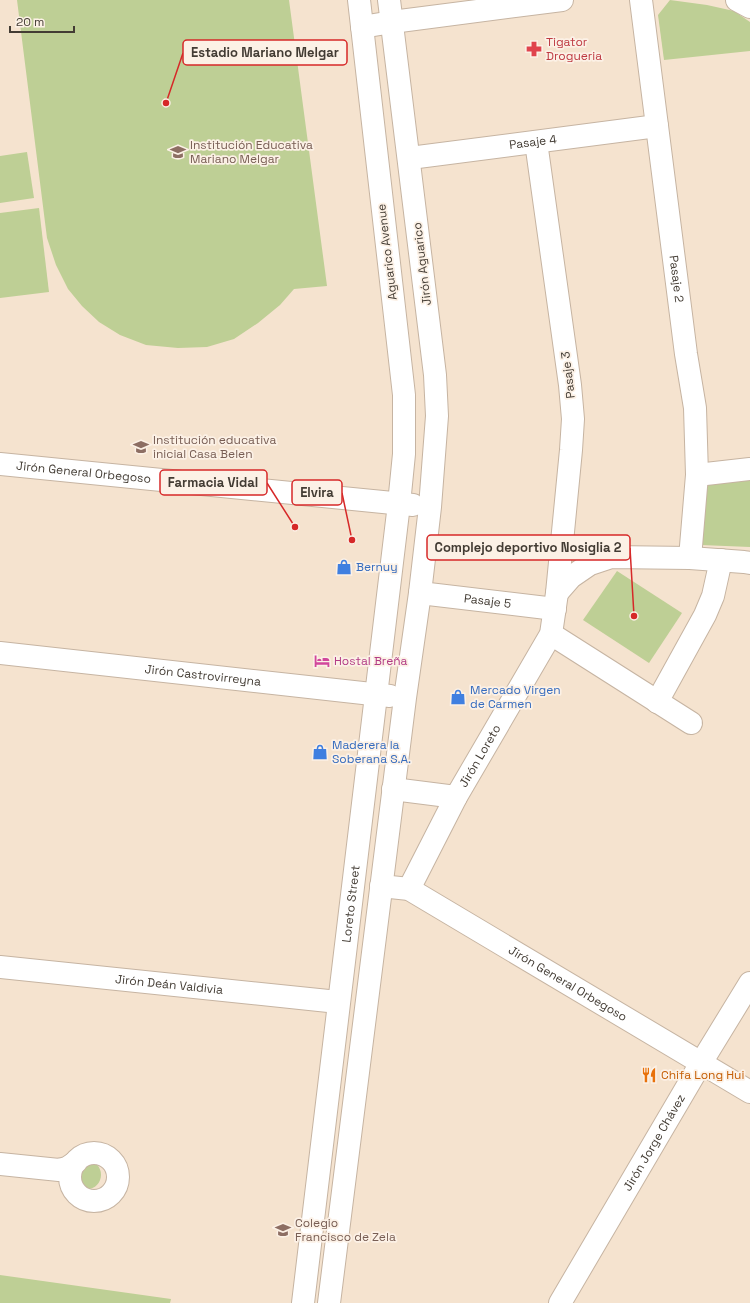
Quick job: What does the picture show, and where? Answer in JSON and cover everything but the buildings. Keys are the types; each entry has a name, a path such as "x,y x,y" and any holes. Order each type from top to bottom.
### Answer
{"street":[{"name":"Aguarico Avenue","path":"359,0 404,395 404,454 399,504"},
{"path":"389,0 392,22"},
{"path":"362,27 562,0"},
{"name":"Pasaje 2","path":"641,0 686,354 695,408 697,475 690,558"},
{"path":"737,0 750,7"},
{"name":"Jirón Aguarico","path":"392,22 410,158 435,375 437,416 430,507"},
{"name":"Pasaje 4","path":"410,158 657,126"},
{"name":"Pasaje 3","path":"536,142 570,384 573,419 556,601"},
{"name":"Jirón General Orbegoso","path":"0,464 430,507"},
{"path":"697,475 750,469"},
{"name":"Loreto Street","path":"303,1303 399,504"},
{"path":"329,1303 430,507"},
{"path":"560,554 611,557 690,558 750,563"},
{"path":"556,601 571,577 590,564 611,557"},
{"path":"657,702 705,615 713,596 721,560"},
{"name":"Pasaje 5","path":"420,593 556,601"},
{"name":"Jirón Loreto","path":"409,890 456,797 551,634 556,601"},
{"path":"551,634 691,723"},
{"name":"Jirón Castrovirreyna","path":"0,653 405,698"},
{"name":"Jirón Loreto","path":"394,788 456,797"},
{"name":"Jirón General Orbegoso","path":"381,886 409,890 750,1092"},
{"name":"Jirón Deán Valdivia","path":"0,967 338,1002"},
{"name":"Jirón Jorge Chávez","path":"560,1303 701,1063 750,983"},
{"path":"0,1164 69,1173"}],"green space":[{"name":"Institución Educativa Mariano Melgar","path":"17,0 289,0 327,286 294,289 280,305 258,323 234,339 207,347 178,348 146,345 120,335 99,322 82,306 68,289 56,265 47,238"},
{"path":"670,0 707,5 734,11 750,22 750,51 664,60 658,15"},
{"path":"27,152 34,198 0,203 0,156"},
{"path":"39,208 49,292 0,298 0,213"},
{"path":"750,479 750,547 701,545 705,482"},
{"path":"617,571 682,613 649,663 583,620"},
{"path":"83,1159 92,1161 100,1170 101,1176 99,1182 96,1186 90,1189 83,1189 75,1186 70,1176"},
{"path":"0,1275 171,1299 170,1303 0,1303"}],"place":[{"name":"Tigator Drogueria","path":"534,49"},
{"name":"Estadio Mariano Melgar","path":"166,103"},
{"name":"Institución Educativa Mariano Melgar","path":"178,152"},
{"name":"Institución educativa inicial Casa Belen","path":"141,447"},
{"name":"Farmacia Vidal","path":"295,527"},
{"name":"Elvira","path":"352,540"},
{"name":"Bernuy","path":"344,567"},
{"name":"Complejo deportivo Nosiglia 2","path":"634,616"},
{"name":"Hostal Breña","path":"322,661"},
{"name":"Mercado Virgen de Carmen","path":"458,697"},
{"name":"Maderera la Soberana S.A.","path":"320,752"},
{"name":"Chifa Long Hui","path":"649,1075"},
{"name":"Colegio Francisco de Zela","path":"283,1230"}]}
